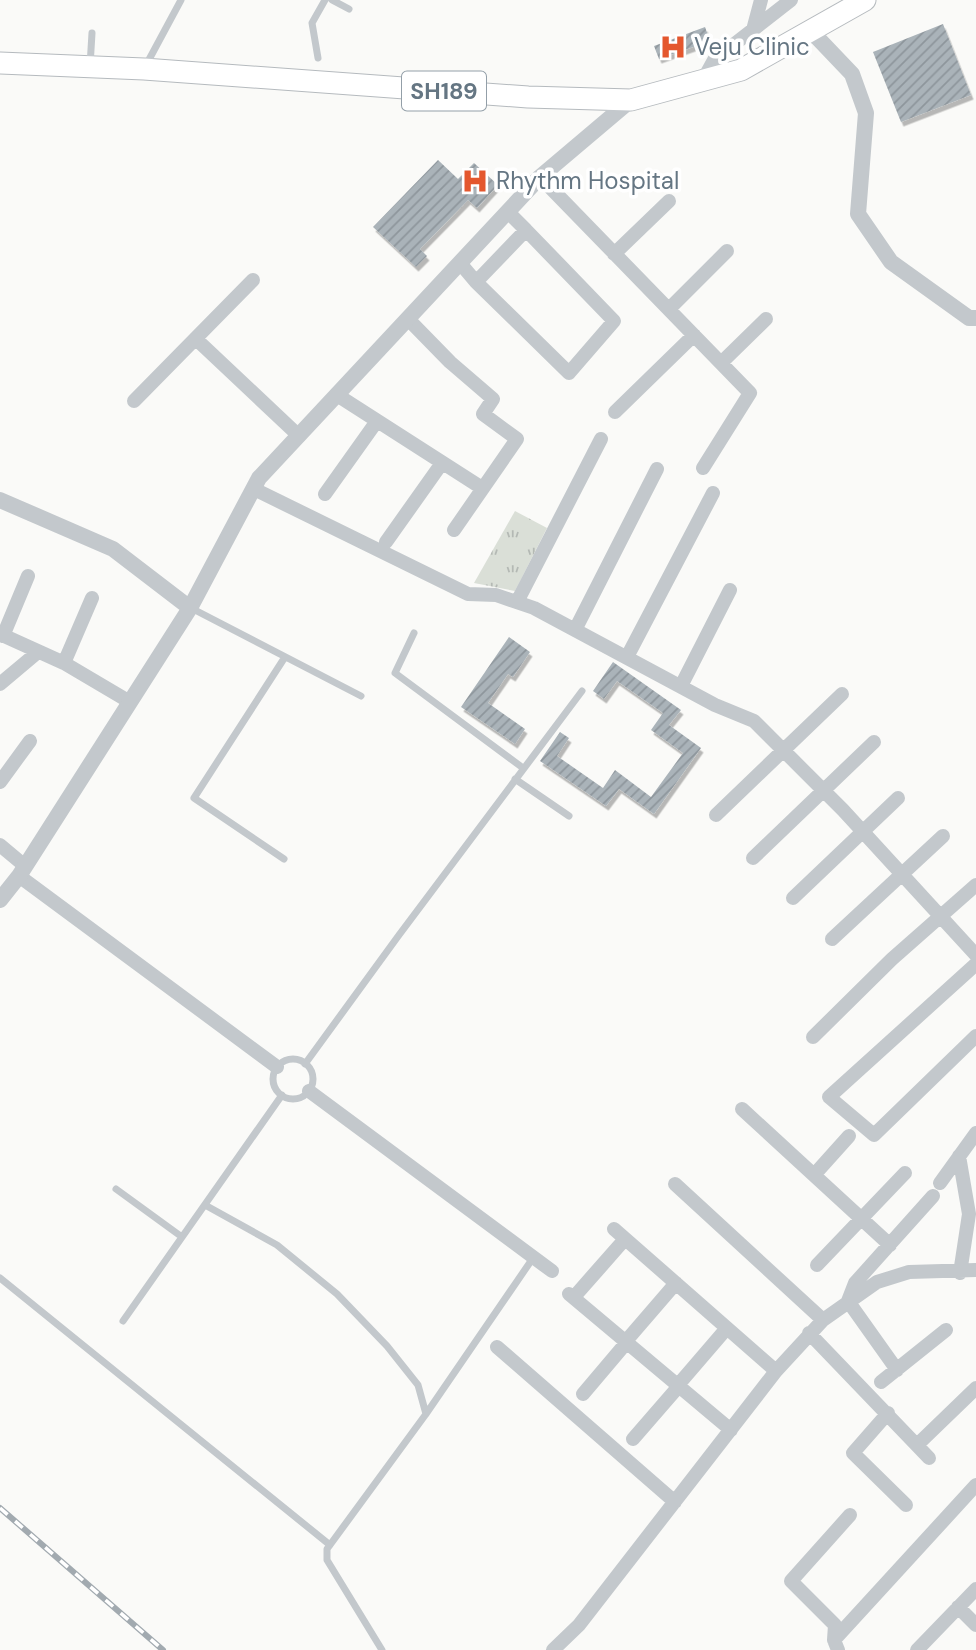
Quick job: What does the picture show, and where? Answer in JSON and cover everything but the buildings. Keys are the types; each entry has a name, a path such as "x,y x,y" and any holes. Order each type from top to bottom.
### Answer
{"main road":[{"name":"SH189","path":"0,63 144,69 527,97 631,100 741,70 866,0"}],"street":[{"path":"753,30 761,0"},
{"path":"703,80 714,60 791,0"},
{"path":"811,31 852,74 866,113 858,214 891,262 974,320"},
{"path":"0,901 22,871 190,608 259,478 540,177 631,100"},
{"path":"540,177 750,393 703,468"},
{"path":"614,254 669,201"},
{"path":"460,263 569,373 614,321 508,212"},
{"path":"476,282 526,230"},
{"path":"669,309 727,251"},
{"path":"134,401 253,280"},
{"path":"721,363 765,318"},
{"path":"408,319 450,362 493,398 483,414 517,439 454,530"},
{"path":"615,412 694,335"},
{"path":"196,339 299,436"},
{"path":"337,395 482,488"},
{"path":"325,494 377,421"},
{"path":"517,602 601,439"},
{"path":"386,542 442,463"},
{"path":"575,630 657,469"},
{"path":"254,489 468,594 496,595 534,608 681,686 754,721 976,955"},
{"path":"627,657 713,493"},
{"path":"0,500 113,549 190,608"},
{"path":"28,576 2,635 64,663 130,702"},
{"path":"681,686 730,590"},
{"path":"64,663 92,597"},
{"path":"0,684 38,652"},
{"path":"716,815 842,694"},
{"path":"0,782 30,741"},
{"path":"753,858 874,742"},
{"path":"793,898 898,798"},
{"path":"832,939 943,836"},
{"path":"0,845 22,871 277,1068"},
{"path":"813,1037 892,959 976,885"},
{"path":"976,964 829,1097 874,1135 976,1036"},
{"path":"309,1091 552,1271"},
{"path":"742,1109 890,1245"},
{"path":"940,1182 976,1133"},
{"path":"814,1175 849,1136"},
{"path":"959,1156 969,1214 960,1272"},
{"path":"817,1265 905,1172"},
{"path":"675,1184 823,1320"},
{"path":"848,1301 855,1283 933,1196"},
{"path":"731,1430 572,1296 619,1234 776,1371"},
{"path":"553,1650 579,1625 776,1371 823,1320 877,1282 909,1272 976,1270"},
{"path":"583,1394 676,1283"},
{"path":"848,1301 897,1370"},
{"path":"633,1439 727,1328"},
{"path":"881,1382 946,1331"},
{"path":"809,1333 929,1458"},
{"path":"496,1347 675,1502"},
{"path":"917,1445 976,1388"},
{"path":"888,1413 853,1453 906,1505"},
{"path":"836,1645 976,1485"},
{"path":"836,1645 835,1625 792,1581 850,1514"},
{"path":"916,1650 976,1589"},
{"path":"958,1607 976,1625"}],"lane":[{"path":"144,69 181,0"},
{"path":"318,58 312,23 325,0"},
{"path":"332,0 349,9"},
{"path":"90,66 92,33"},
{"path":"190,608 361,696"},
{"path":"414,633 395,673 523,768"},
{"path":"284,859 194,798 285,657"},
{"path":"305,1064 582,691"},
{"path":"515,779 569,816"},
{"path":"289,1060 305,1064 313,1078 305,1096 293,1099 277,1091 273,1079 277,1068 289,1060"},
{"path":"123,1321 282,1095"},
{"path":"116,1189 182,1237"},
{"path":"205,1205 277,1245 337,1294 387,1346 418,1385 426,1414"},
{"path":"382,1650 327,1560 327,1549 426,1414 533,1257"},
{"path":"0,1278 330,1545"}],"green space":[{"path":"515,511 547,528 515,591 474,583"}],"railway":[{"path":"0,1508 163,1650"}],"place":[{"name":"Veju Clinic","path":"673,47"},
{"name":"Rhythm Hospital","path":"475,181"}]}
